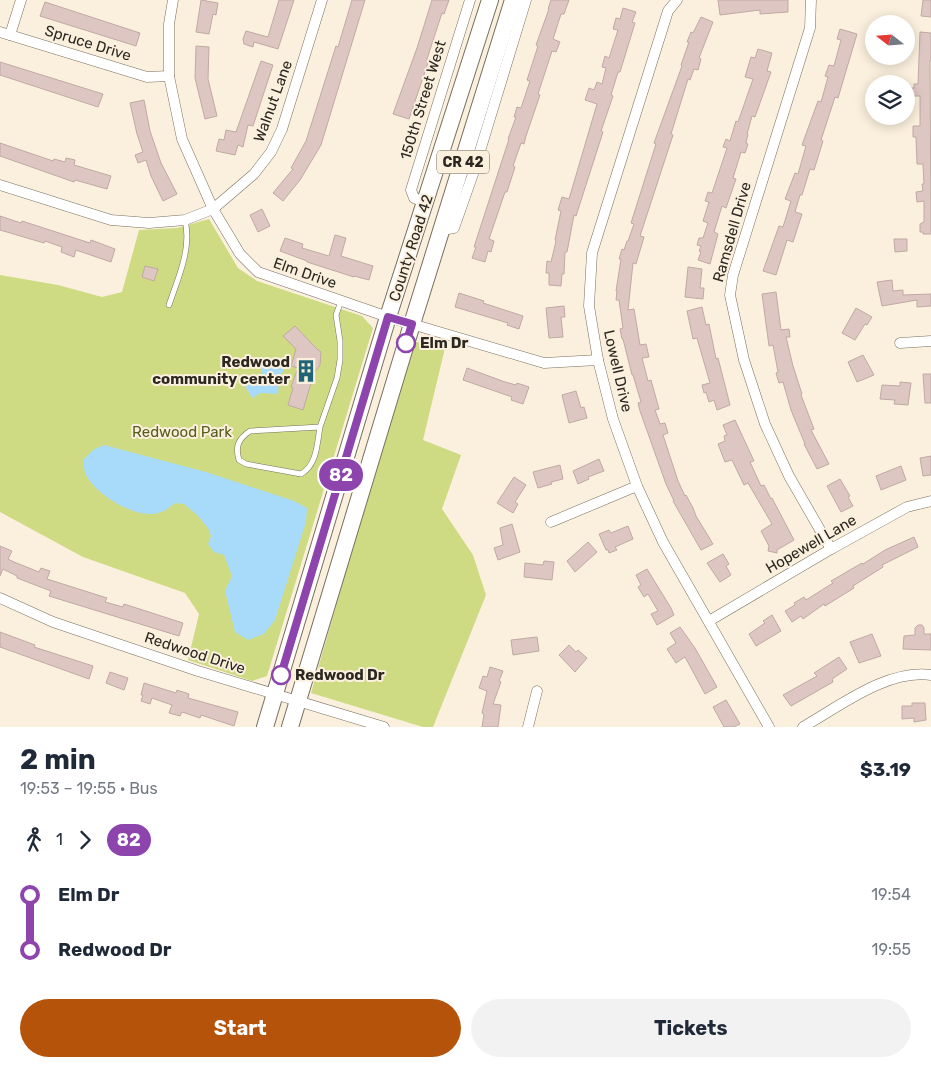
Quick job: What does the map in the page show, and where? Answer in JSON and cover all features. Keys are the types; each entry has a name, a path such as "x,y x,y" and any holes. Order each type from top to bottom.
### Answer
{"highway":[{"name":"County Road 42","path":"265,727 388,317 490,0"},
{"name":"County Road 42","path":"290,727 412,324 513,0"}],"street":[{"path":"5,33 21,0"},
{"name":"Elm Drive","path":"173,0 169,24 169,76 182,139 213,209 240,254 258,272 388,317 544,363 598,360"},
{"name":"Walnut Lane","path":"0,185 111,220 149,223 185,220 213,209 254,174 270,152 282,129 322,0"},
{"name":"150th Street West","path":"425,202 414,198 411,190 470,0"},
{"path":"442,230 454,228 526,0"},
{"name":"Lowell Drive","path":"677,0 668,10 592,252 588,306 598,360 613,419 637,486 662,542 709,621 768,727"},
{"name":"Ramsdell Drive","path":"811,0 810,28 732,275 730,295 744,360 764,424 789,476 831,549"},
{"name":"Spruce Drive","path":"5,33 147,77 169,76"},
{"path":"900,343 931,341"},
{"path":"551,522 637,486"},
{"name":"Hopewell Lane","path":"709,621 831,549 908,507 931,501"},
{"name":"Redwood Drive","path":"0,598 53,622 198,671 384,727"},
{"path":"803,727 875,685 901,676 931,674"},
{"path":"528,727 537,691"}],"lane":[{"path":"169,305 186,252 188,234 185,220"},
{"path":"320,427 250,431 238,442 237,452 239,460 246,464 301,474 312,464 320,427 337,378 340,360 336,316 341,301"}],"green space":[{"name":"Redwood Park","path":"209,219 238,268 257,281 362,316 373,328 267,676 252,681 188,660 199,614 185,593 83,557 0,512 0,275 58,285 102,297 122,292 139,230 177,228"},
{"path":"412,341 445,348 423,440 461,455 442,509 473,555 486,595 433,727 423,727 311,693"}],"water":[{"path":"261,360 282,360 285,362 285,366 279,381 278,394 261,393 252,398 245,386 261,374"},
{"path":"104,445 206,472 294,501 307,508 306,522 275,620 264,634 248,640 235,632 225,591 232,576 224,555 214,552 208,544 211,536 208,528 197,515 184,504 175,503 164,511 155,514 133,511 105,496 91,482 85,473 83,460 93,450"}],"building":[{"path":"201,0 218,3 216,15 213,14 209,34 196,32"},
{"path":"279,0 294,0 278,49 254,42 253,47 244,44 243,39 246,31 268,37"},
{"path":"352,0 365,0 321,145 300,180 283,201 273,193 293,169 291,168 306,141"},
{"path":"432,0 449,0 444,14 442,13 427,59 429,60 409,119 393,114"},
{"path":"551,0 569,0 564,14 561,14 553,39 560,42 556,52 552,51 524,144 521,143 507,192 505,192 489,239 494,241 491,252 488,251 485,262 472,258 476,247 474,247 516,117 514,117 517,107 521,108 530,81 527,80 538,46 536,45"},
{"path":"718,0 788,0 788,12 760,14 760,10 720,15"},
{"path":"923,0 931,0 931,17 921,16"},
{"path":"45,2 140,33 136,46 40,16"},
{"path":"623,8 636,12 632,22 635,23 611,95 613,96 601,131 603,132 576,216 574,215 567,252 565,252 564,274 562,274 561,286 549,285 549,273 546,273 547,261 551,262 556,241 561,211 558,210 562,197 569,199 597,104 585,100 589,88 594,90 597,82 602,84 606,68 602,67 605,56 609,58 618,30 613,29 616,18 620,19"},
{"path":"701,17 713,22 699,58 701,59 698,70 694,69 690,80 688,79 671,134 673,135 640,236 644,237 636,264 633,263 628,310 634,309 640,345 646,344 649,357 642,358 648,381 651,380 659,409 655,410 660,424 665,423 668,433 663,435 678,481 713,544 701,550 673,501 640,411 638,403 641,402 620,329 623,328 619,300 616,300 616,291 621,259 619,259 634,224 631,223 656,144 654,143 682,66 689,42 687,42"},
{"path":"840,29 857,34 838,98 835,97 821,140 823,141 814,170 810,169 802,195 800,195 795,212 802,214 793,242 787,240 776,275 763,271 779,226 783,227 791,201 785,199 795,173 798,174 806,146 802,145 818,101 821,102 828,77 825,76 829,65 834,66 841,40 837,39"},
{"path":"920,32 931,33 931,234 920,232 920,224 924,222 924,201 917,202 916,192 923,191 922,184 924,184 923,164 917,164 916,137 913,137 913,126 920,126 920,96 915,96 915,84 918,84"},
{"path":"196,46 209,47 208,79 217,116 205,119 195,78"},
{"path":"758,49 772,53 767,71 771,72 755,117 752,116 747,134 746,143 748,144 745,153 741,152 733,178 736,179 726,208 722,206 714,232 718,234 710,264 698,260 701,246 697,245 699,238 703,238 708,223 703,221 709,202 705,201 708,192 712,193 727,148 723,147 726,139 730,141 753,79 745,77 751,57 755,58"},
{"path":"261,61 273,65 253,126 248,125 243,147 238,145 235,155 216,151 219,139 224,140 226,130 236,132"},
{"path":"0,62 103,94 98,107 0,75"},
{"path":"144,100 150,131 161,163 177,194 163,201 151,176 146,160 138,163 135,155 143,152 130,103"},
{"path":"0,143 53,161 54,159 65,162 66,158 75,160 74,165 111,176 107,189 75,180 74,182 0,156"},
{"path":"262,209 270,226 258,232 250,215"},
{"path":"0,216 21,223 22,221 90,243 91,240 115,249 111,262 76,250 74,257 61,252 62,247 0,230"},
{"path":"335,235 346,238 341,256 373,266 369,280 307,262 280,251 285,238 303,244 302,248 329,256"},
{"path":"894,239 907,239 907,251 895,252"},
{"path":"145,266 158,269 154,281 142,277"},
{"path":"688,267 702,269 700,288 704,288 703,299 685,297"},
{"path":"892,280 893,291 903,290 903,295 931,294 931,306 917,307 917,300 882,306 877,282"},
{"path":"776,292 781,330 789,329 790,337 786,337 801,395 814,429 811,430 829,464 817,469 804,444 783,382 779,383 773,345 769,346 762,294"},
{"path":"459,293 523,316 519,329 507,325 508,323 455,307"},
{"path":"564,306 565,317 561,317 563,337 549,338 546,308"},
{"path":"702,307 706,325 709,324 716,359 718,358 730,405 717,410 714,400 709,402 706,392 704,393 702,385 710,383 697,338 693,339 687,311"},
{"path":"856,308 872,317 855,340 842,333"},
{"name":"Redwood community center","path":"295,326 321,352 320,365 314,373 303,410 288,405 293,388 291,387 298,368 291,366 296,349 283,336"},
{"path":"863,355 874,375 857,382 848,362"},
{"path":"467,368 505,382 529,387 523,404 511,400 512,397 463,380"},
{"path":"923,374 931,374 931,403 925,403"},
{"path":"900,382 911,383 908,405 894,404 895,400 880,399 882,385 900,386"},
{"path":"576,391 581,408 584,407 587,418 569,423 562,395"},
{"path":"735,420 754,461 750,462 761,486 764,485 772,498 794,540 777,550 777,553 768,551 769,546 761,531 772,524 748,483 744,485 732,460 725,462 718,444 725,441 724,436 727,435 723,425"},
{"path":"931,456 931,475 923,476 920,458"},
{"path":"599,459 604,471 588,477 589,479 578,484 573,471"},
{"path":"560,465 563,479 538,488 533,472"},
{"path":"901,466 906,480 881,490 876,476"},
{"path":"514,477 526,485 515,502 518,504 513,513 497,503"},
{"path":"840,479 850,496 848,497 853,506 841,512 827,486"},
{"path":"512,524 520,552 498,560 494,548 503,545 500,528"},
{"path":"628,526 633,539 615,547 617,550 609,553 599,534 609,530 611,533"},
{"path":"914,537 918,547 882,565 883,567 853,586 854,588 825,606 824,604 803,619 801,616 792,622 785,611 795,605 794,603 804,597 806,600 833,583 831,581 862,563"},
{"path":"588,542 597,552 575,572 567,561"},
{"path":"0,546 12,551 8,559 14,562 39,572 41,568 50,571 47,579 107,598 105,602 123,607 124,604 183,623 179,636 49,596 51,591 17,578 17,576 3,569 0,576"},
{"path":"723,554 729,564 726,566 731,575 720,582 707,563"},
{"path":"544,561 554,562 552,580 524,577 525,563 543,565"},
{"path":"647,569 674,615 657,625 651,614 658,611 648,594 644,597 638,587 641,585 636,575"},
{"path":"772,615 781,631 756,646 749,634 765,623 763,621"},
{"path":"918,625 922,625 924,628 924,634 931,634 931,650 903,649 904,636 915,635 915,628"},
{"path":"680,627 695,648 717,687 705,694 685,657 676,663 667,649 676,643 670,633"},
{"path":"0,632 35,645 34,647 93,666 89,679 0,647"},
{"path":"872,634 881,656 859,663 850,642"},
{"path":"537,637 539,651 513,655 511,640"},
{"path":"569,645 576,652 578,650 587,658 575,672 559,655"},
{"path":"839,657 847,669 832,679 833,682 791,706 783,695 817,676 814,673"},
{"path":"490,667 503,671 493,704 501,705 498,727 482,727 484,714 482,713 487,691 479,688 483,676 487,677"},
{"path":"110,672 128,678 124,690 106,683"},
{"path":"144,683 176,693 177,690 189,694 188,698 238,712 234,726 201,715 200,718 182,712 180,716 169,713 172,705 152,698 150,704 141,701"},
{"path":"726,700 740,724 734,727 724,727 713,707"},
{"path":"912,703 925,703 926,720 914,722 914,718 902,719 902,706 912,706"}],"bus line":[{"name":"82","path":"281,675 388,317 412,324 406,343"}],"place":[{"name":"Elm Dr","path":"406,343"},
{"name":"Redwood community center","path":"306,371"},
{"name":"Redwood Dr","path":"281,675"}]}
